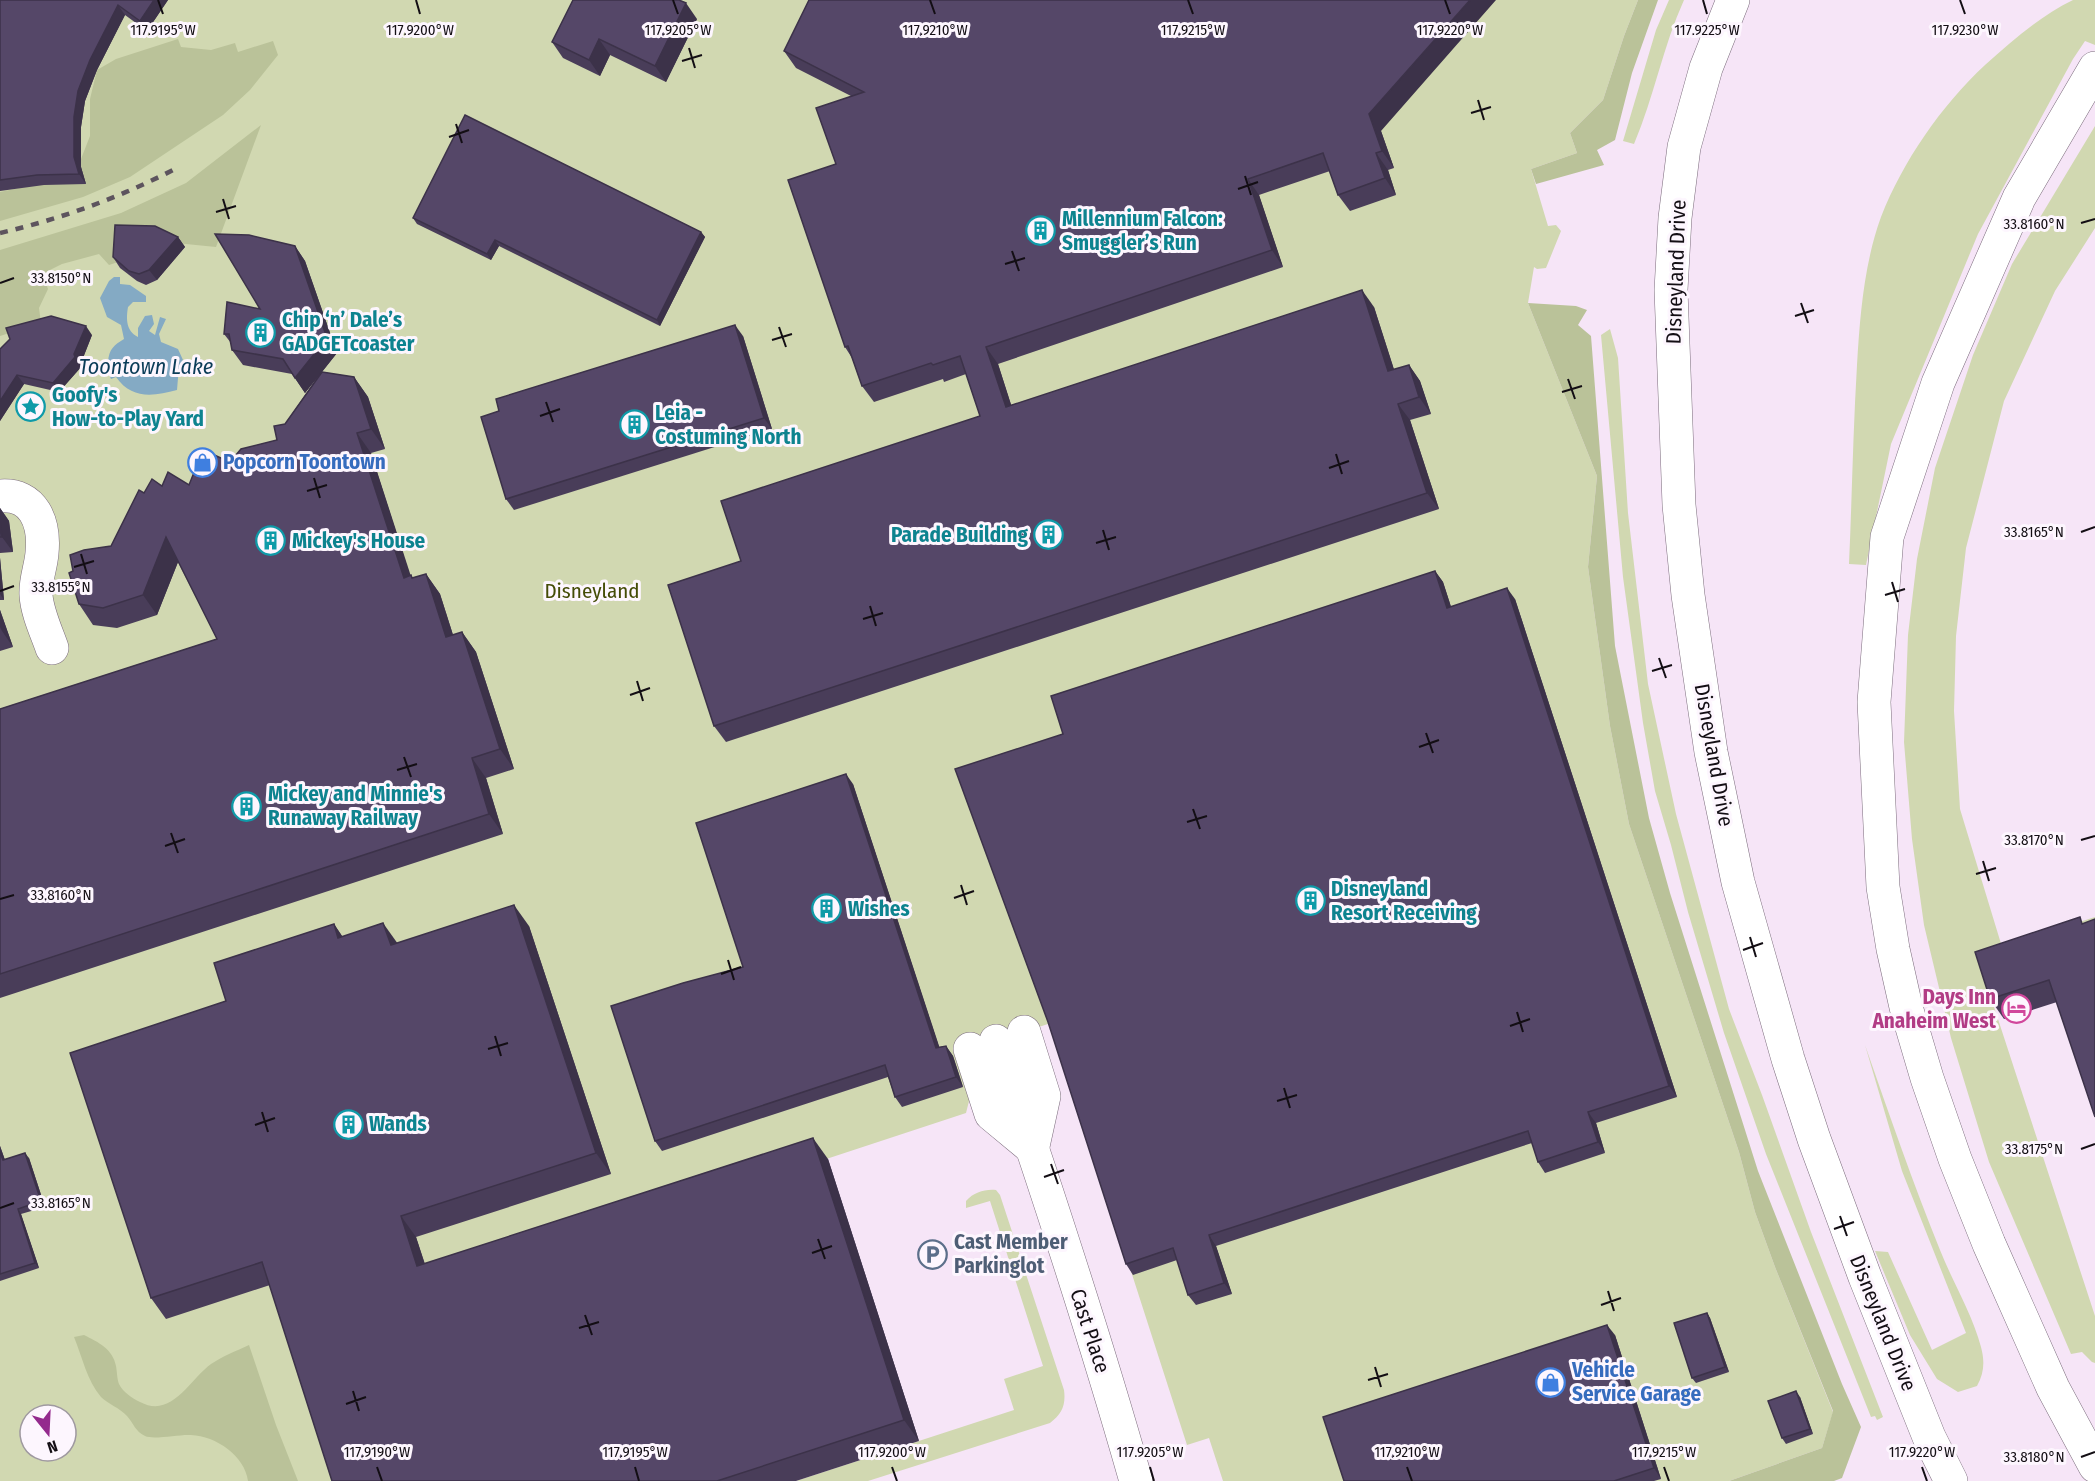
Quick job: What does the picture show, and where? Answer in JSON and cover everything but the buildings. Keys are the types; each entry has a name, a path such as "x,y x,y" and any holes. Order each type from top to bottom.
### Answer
{"main road":[{"name":"Disneyland Drive","path":"1733,0 1706,68 1684,147 1675,218 1671,290 1679,505 1691,617 1711,753 1738,882 1788,1059 1814,1138 1864,1278 1929,1437 1951,1481"},
{"path":"2095,68 2019,198 1938,383 1887,537 1874,702 1883,887 1893,949 1906,1007 1955,1159 1985,1233 2053,1388 2095,1466"},
{"path":"0,496 17,496 24,499 31,505 38,519 43,551 38,571 36,597 52,648"},
{"path":"997,1041 1044,1096 1032,1148 991,1114 997,1041"},
{"name":"Cast Place","path":"1032,1148 1112,1397 1136,1481"}],"green space":[{"name":"Disneyland","path":"0,0 1638,0 1603,100 1570,133 1577,153 1531,169 1548,226 1556,225 1561,231 1546,268 1534,267 1528,303 1597,476 1588,567 1610,726 1629,824 1739,1152 1755,1212 1833,1412 1822,1448 1729,1481 1223,1481 1209,1438 1187,1445 1051,1023 996,1041 970,1097 966,1113 802,1167 340,1481 0,1481"},
{"path":"1638,0 1658,0 1632,73 1615,140 1597,150 1604,165 1536,184 1531,169 1577,153 1570,133 1603,100"},
{"path":"1669,0 1684,0 1634,144 1623,141 1656,30"},
{"path":"2073,0 2095,0 2095,45 2085,41 2073,59 1978,234 1891,444 1866,565 1849,564 1854,415 1860,327 1870,253 1881,217 1912,155 1953,98 1985,65 2016,38 2038,21"},
{"path":"178,39 181,47 211,50 235,43 238,52 273,41 278,55 250,90 223,115 130,177 83,197 0,221 0,192 34,185 64,165 81,159 90,136 90,99 97,70 116,59"},
{"path":"261,125 216,247 176,243 109,265 99,254 62,264 48,271 46,283 48,289 39,308 41,323 0,336 0,250 121,213 186,183"},
{"path":"2095,126 2095,228 2055,291 2004,401 1966,548 1956,636 1954,711 1960,809 2002,947 2095,917 2095,930 1981,967 2095,1316 2095,1363 2082,1352 2071,1354 1989,1162 1951,1038 1924,925 1912,839 1904,742 1908,635 1917,559 1935,468 1973,355 2012,264"},
{"path":"1528,303 1576,306 1587,310 1578,325 1591,336 1615,646 1649,818 1670,893 1758,1171 1861,1427 1842,1478 1834,1481 1729,1481 1822,1448 1833,1411 1755,1212 1739,1152 1629,824 1610,726 1588,567 1597,476"},
{"path":"1610,329 1618,358 1628,513 1648,684 1676,814 1729,1009 1811,1232 1883,1417 1877,1420 1875,1416 1871,1417 1766,1154 1724,1033 1655,791 1643,723 1623,577 1601,335"},
{"path":"1865,1045 1930,1225 1973,1322 1981,1347 1983,1367 1977,1386 1958,1392 1937,1379 1910,1335 1875,1251 1888,1252 1932,1350 1966,1333 1902,1171"},
{"path":"996,1190 1000,1195 1064,1390 1064,1405 1058,1416 1050,1423 868,1481 796,1481 1014,1410 1004,1379 1043,1366 990,1201 966,1208 966,1201 976,1193"},
{"path":"84,1335 99,1343 112,1355 118,1382 123,1390 151,1406 171,1401 211,1364 249,1345 298,1481 248,1481 241,1463 228,1449 201,1436 149,1437 142,1434 124,1413 107,1402 96,1391 74,1337"}],"water":[{"name":"Toontown Lake","path":"114,277 120,277 120,284 130,285 146,296 146,302 133,302 128,307 128,324 134,334 138,337 138,328 145,316 152,315 154,324 149,331 155,335 160,317 166,319 159,334 161,342 178,349 183,360 179,366 177,390 152,395 136,393 129,390 116,377 111,379 109,374 112,372 110,368 112,362 108,362 110,354 115,345 124,339 121,325 107,317 100,298 109,281"}],"railway":[{"path":"0,233 90,206 177,168"}],"place":[{"name":"Millennium Falcon: Smuggler’s Run","path":"1041,231"},
{"name":"Chip ‘n’ Dale’s GADGETcoaster","path":"261,332"},
{"name":"Goofy's How-to-Play Yard","path":"31,407"},
{"name":"Leia - Costuming North","path":"634,425"},
{"name":"Popcorn Toontown","path":"202,462"},
{"name":"Parade Building","path":"1049,535"},
{"name":"Mickey's House","path":"271,541"},
{"name":"Mickey and Minnie's Runaway Railway","path":"247,806"},
{"name":"Disneyland Resort Receiving","path":"1310,901"},
{"name":"Wishes","path":"827,909"},
{"name":"Days Inn Anaheim West","path":"2017,1009"},
{"name":"Wands","path":"348,1124"},
{"name":"Cast Member Parkinglot","path":"933,1254"},
{"name":"Vehicle Service Garage","path":"1551,1382"}]}
